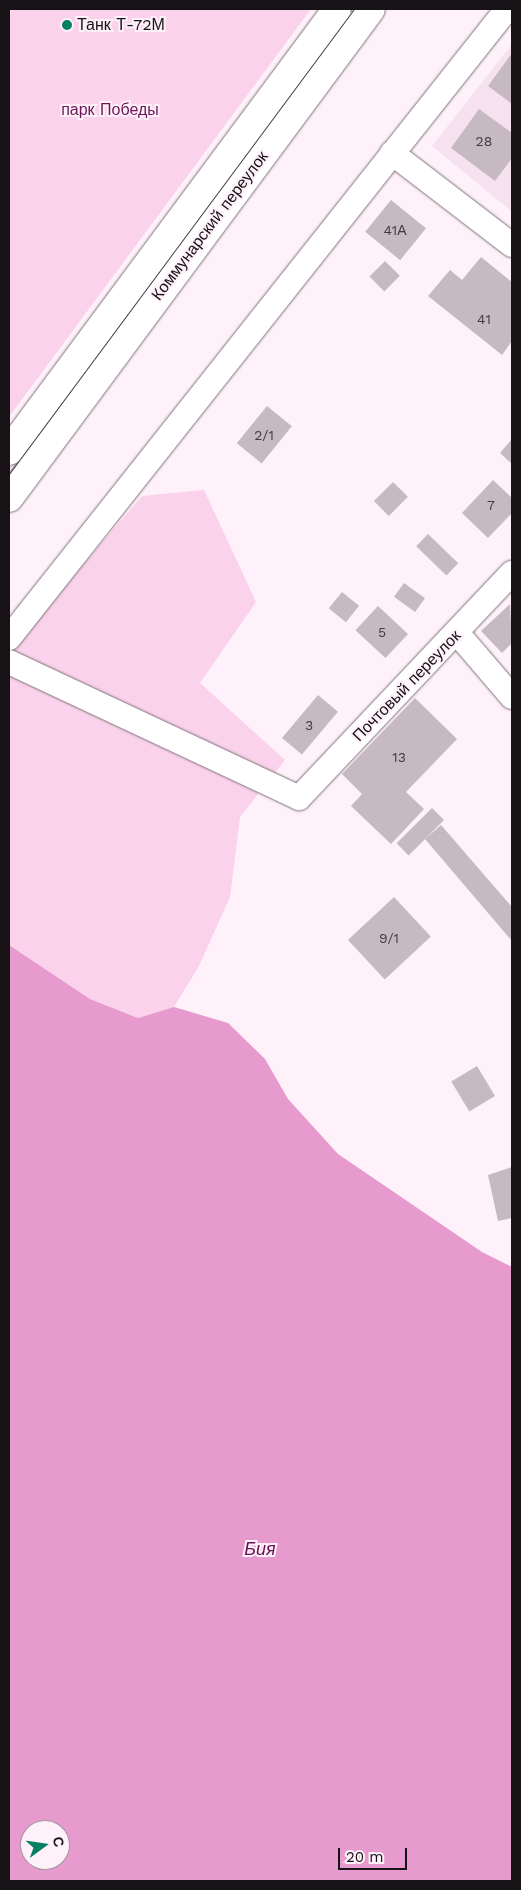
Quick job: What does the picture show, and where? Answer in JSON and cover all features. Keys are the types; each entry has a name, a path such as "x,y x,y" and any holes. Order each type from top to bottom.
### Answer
{"main road":[{"name":"Коммунарский переулок","path":"9,451 337,9"},
{"name":"Коммунарский переулок","path":"9,498 368,12"}],"street":[{"path":"9,638 507,9"},
{"path":"392,153 512,245"},
{"name":"Почтовый переулок","path":"9,662 299,798 458,634 512,573"},
{"path":"458,634 512,697"}],"shaded area":[{"path":"512,44 512,212 432,146"}],"green space":[{"name":"парк Победы","path":"9,9 311,9 9,417"},
{"path":"204,490 256,602 200,683 285,760 240,817 230,897 199,966 174,1007 138,1018 90,999 9,945 9,646 22,636 142,496"}],"water":[{"name":"Бия","path":"9,945 90,999 138,1018 174,1007 228,1023 265,1059 288,1099 338,1154 482,1252 512,1267 512,1881 9,1881"}],"building":[{"path":"512,53 512,104 488,86"},
{"path":"479,109 512,133 512,158 495,181 451,148"},
{"path":"391,200 426,228 400,260 365,232"},
{"path":"481,257 512,282 512,341 502,355 428,296 450,270 462,280"},
{"path":"385,261 400,276 384,291 369,277"},
{"path":"267,406 292,426 262,463 237,443"},
{"path":"512,439 512,464 500,453"},
{"path":"493,480 512,498 512,513 488,538 462,513"},
{"path":"393,482 408,497 389,516 374,501"},
{"path":"428,534 458,563 446,575 416,546"},
{"path":"404,583 425,598 415,612 394,597"},
{"path":"342,592 359,606 346,622 329,608"},
{"path":"510,604 512,643 502,653 481,631"},
{"path":"378,606 408,634 385,658 355,630"},
{"path":"318,695 338,712 302,755 282,738"},
{"path":"415,698 457,739 406,792 424,809 391,844 351,806 362,794 342,774"},
{"path":"432,808 444,820 409,855 397,843"},
{"path":"441,825 512,907 512,941 425,839"},
{"path":"394,897 431,936 385,979 348,940"},
{"path":"477,1066 495,1096 469,1111 451,1081"},
{"path":"512,1167 512,1218 498,1221 488,1175"}],"tram line":[{"path":"9,474 354,9"}],"place":[{"name":"Танк Т-72М","path":"67,25"}]}
